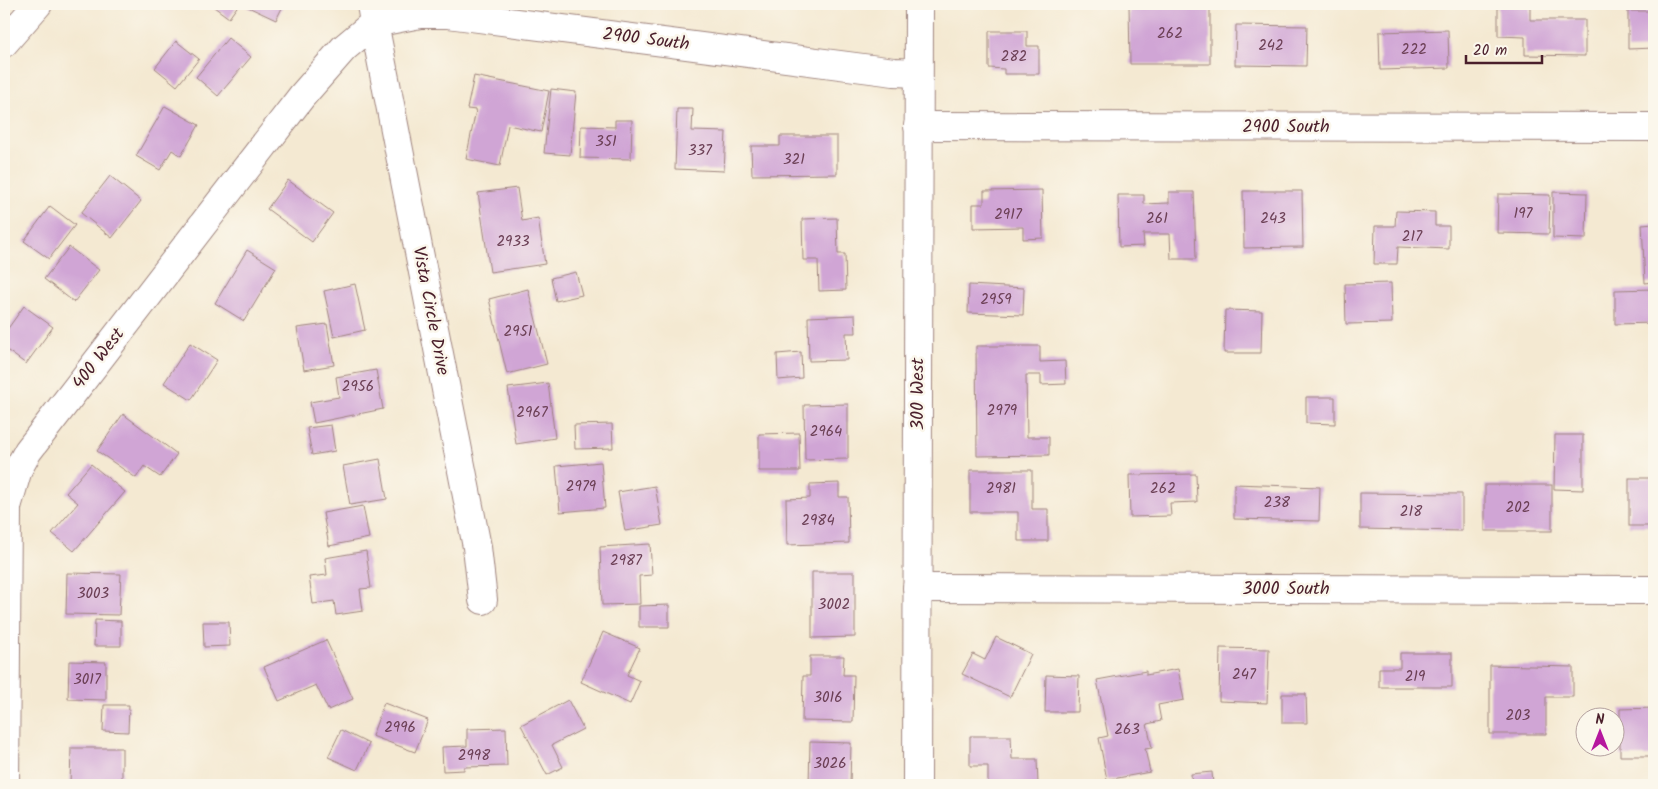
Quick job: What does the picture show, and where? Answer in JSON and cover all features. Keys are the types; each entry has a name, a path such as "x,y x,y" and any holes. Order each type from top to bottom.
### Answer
{"street":[{"path":"4,43 38,4"},
{"name":"300 West","path":"917,785 918,4"},
{"name":"2900 South","path":"372,13 448,14 894,72 918,73"},
{"name":"Vista Circle Drive","path":"372,13 476,547 483,600"},
{"name":"400 West","path":"5,785 7,507 18,469 34,443 302,96 372,13"},
{"name":"2900 South","path":"918,126 1654,127"},
{"name":"3000 South","path":"917,588 1654,590"}],"building":[{"path":"210,4 239,4 229,18"},
{"path":"247,4 284,4 276,20 246,6"},
{"path":"826,4 848,4 848,7"},
{"path":"1129,4 1210,4 1210,64 1130,64"},
{"path":"1498,4 1530,4 1530,20 1585,20 1585,56 1525,55 1525,37 1498,36"},
{"path":"1628,11 1654,11 1654,48 1628,49"},
{"path":"1236,25 1307,26 1306,66 1235,65"},
{"path":"1448,30 1449,68 1380,70 1379,32"},
{"path":"989,31 1027,31 1027,46 1039,46 1039,74 1004,74 1004,69 989,68"},
{"path":"228,38 251,57 218,96 196,77"},
{"path":"176,41 199,59 177,86 155,68"},
{"path":"474,76 549,91 541,132 508,125 500,166 466,159 476,110 467,109"},
{"path":"551,89 576,92 570,155 544,153"},
{"path":"165,106 199,125 181,156 172,150 160,170 136,156"},
{"path":"677,109 693,109 692,131 726,132 724,171 675,169"},
{"path":"615,120 632,120 631,159 580,158 581,126 615,127"},
{"path":"780,136 837,136 837,174 752,175 751,146 780,146"},
{"path":"110,176 141,201 112,238 81,213"},
{"path":"288,180 333,213 312,242 267,209"},
{"path":"517,188 522,221 538,218 545,264 490,272 478,193"},
{"path":"1042,190 1043,238 1023,239 1023,227 973,228 973,204 984,204 984,191"},
{"path":"1243,191 1302,191 1303,247 1244,248"},
{"path":"1169,192 1194,192 1196,259 1171,259 1170,234 1143,234 1144,246 1119,247 1118,195 1144,195 1144,204 1169,203"},
{"path":"1553,192 1587,193 1586,239 1553,238"},
{"path":"1498,194 1550,195 1549,234 1497,233"},
{"path":"50,206 75,225 49,259 24,241"},
{"path":"1396,211 1435,212 1435,226 1449,226 1449,249 1398,247 1397,264 1374,264 1375,226 1395,226"},
{"path":"837,218 838,254 845,254 846,290 819,291 818,260 803,260 802,219"},
{"path":"1654,223 1654,282 1645,283 1642,224"},
{"path":"69,247 99,270 74,302 44,279"},
{"path":"247,250 276,268 244,321 215,303"},
{"path":"576,272 582,295 556,301 551,278"},
{"path":"1391,283 1392,323 1346,324 1345,284"},
{"path":"355,284 365,330 334,337 324,291"},
{"path":"969,285 1024,288 1023,315 968,313"},
{"path":"528,289 547,364 507,374 489,299"},
{"path":"1653,289 1654,323 1615,324 1615,290"},
{"path":"24,306 53,327 26,364 4,348 4,334"},
{"path":"1225,310 1262,311 1261,353 1224,353"},
{"path":"855,315 856,333 846,333 847,360 809,361 808,317"},
{"path":"327,324 334,365 304,370 297,328"},
{"path":"190,343 217,360 191,400 164,383"},
{"path":"976,346 1040,346 1040,362 1065,361 1066,384 1041,385 1041,375 1026,375 1027,437 1049,437 1049,455 977,456"},
{"path":"801,352 802,378 778,380 777,354"},
{"path":"376,370 383,409 314,423 310,402 339,397 336,377"},
{"path":"548,383 555,438 516,444 508,388"},
{"path":"1306,397 1335,397 1335,424 1306,423"},
{"path":"848,404 848,459 805,460 804,405"},
{"path":"123,414 177,454 160,477 144,466 136,478 97,451"},
{"path":"612,424 613,448 575,449 574,425"},
{"path":"331,425 335,451 312,455 307,428"},
{"path":"799,433 800,471 759,471 759,434"},
{"path":"1555,435 1583,435 1583,490 1554,489"},
{"path":"380,459 387,499 350,505 343,466"},
{"path":"601,462 605,508 560,512 556,466"},
{"path":"91,464 125,492 74,551 52,533 78,503 66,493"},
{"path":"970,470 1032,470 1032,509 1048,509 1048,541 1018,541 1018,512 970,512"},
{"path":"1196,474 1197,502 1170,503 1171,516 1130,517 1129,475"},
{"path":"1629,478 1654,478 1654,526 1629,526"},
{"path":"839,483 839,497 848,497 849,543 787,545 786,499 810,498 810,484"},
{"path":"1234,484 1320,487 1319,521 1234,519"},
{"path":"1485,485 1552,485 1552,531 1485,531"},
{"path":"655,486 662,525 625,531 618,492"},
{"path":"1360,493 1462,494 1462,531 1360,529"},
{"path":"363,506 369,538 329,546 323,513"},
{"path":"650,544 652,575 639,576 640,604 602,605 600,547"},
{"path":"366,551 371,588 360,589 363,611 336,615 334,601 313,604 309,577 327,575 325,558"},
{"path":"812,572 855,572 855,637 812,638"},
{"path":"67,573 121,574 119,615 66,614"},
{"path":"669,605 669,627 639,627 639,606"},
{"path":"95,620 121,621 121,646 94,646"},
{"path":"203,622 229,622 230,646 204,647"},
{"path":"603,632 640,648 627,675 640,681 630,704 581,682"},
{"path":"996,637 1031,654 1010,697 962,674 973,654 985,660"},
{"path":"326,640 353,699 328,710 316,685 279,701 264,667"},
{"path":"1220,648 1269,649 1267,703 1219,701"},
{"path":"1400,653 1452,653 1452,687 1379,687 1379,668 1400,668"},
{"path":"810,656 844,656 843,675 854,675 853,722 802,721 803,676 810,676"},
{"path":"69,661 106,662 106,700 68,699"},
{"path":"1490,665 1573,667 1573,697 1546,697 1546,734 1490,734"},
{"path":"1178,669 1184,700 1158,705 1161,721 1147,724 1152,748 1145,749 1150,772 1107,780 1099,738 1108,736 1097,680 1146,671 1146,675"},
{"path":"1046,675 1079,676 1078,712 1045,712"},
{"path":"1282,694 1306,694 1307,723 1282,723"},
{"path":"568,700 583,729 552,745 563,767 547,775 521,725"},
{"path":"384,703 428,720 415,752 372,736"},
{"path":"104,705 129,705 128,732 103,731"},
{"path":"1654,708 1654,756 1626,756 1626,709"},
{"path":"506,728 507,766 464,767 464,770 443,771 442,747 467,746 467,729"},
{"path":"341,730 369,744 357,770 328,757"},
{"path":"970,736 1011,736 1012,759 1037,759 1038,785 988,785 988,766 970,766"},
{"path":"810,742 851,743 850,785 809,785"},
{"path":"71,748 122,748 122,785 70,785"},
{"path":"1212,772 1213,785 1192,785 1191,774"}]}
